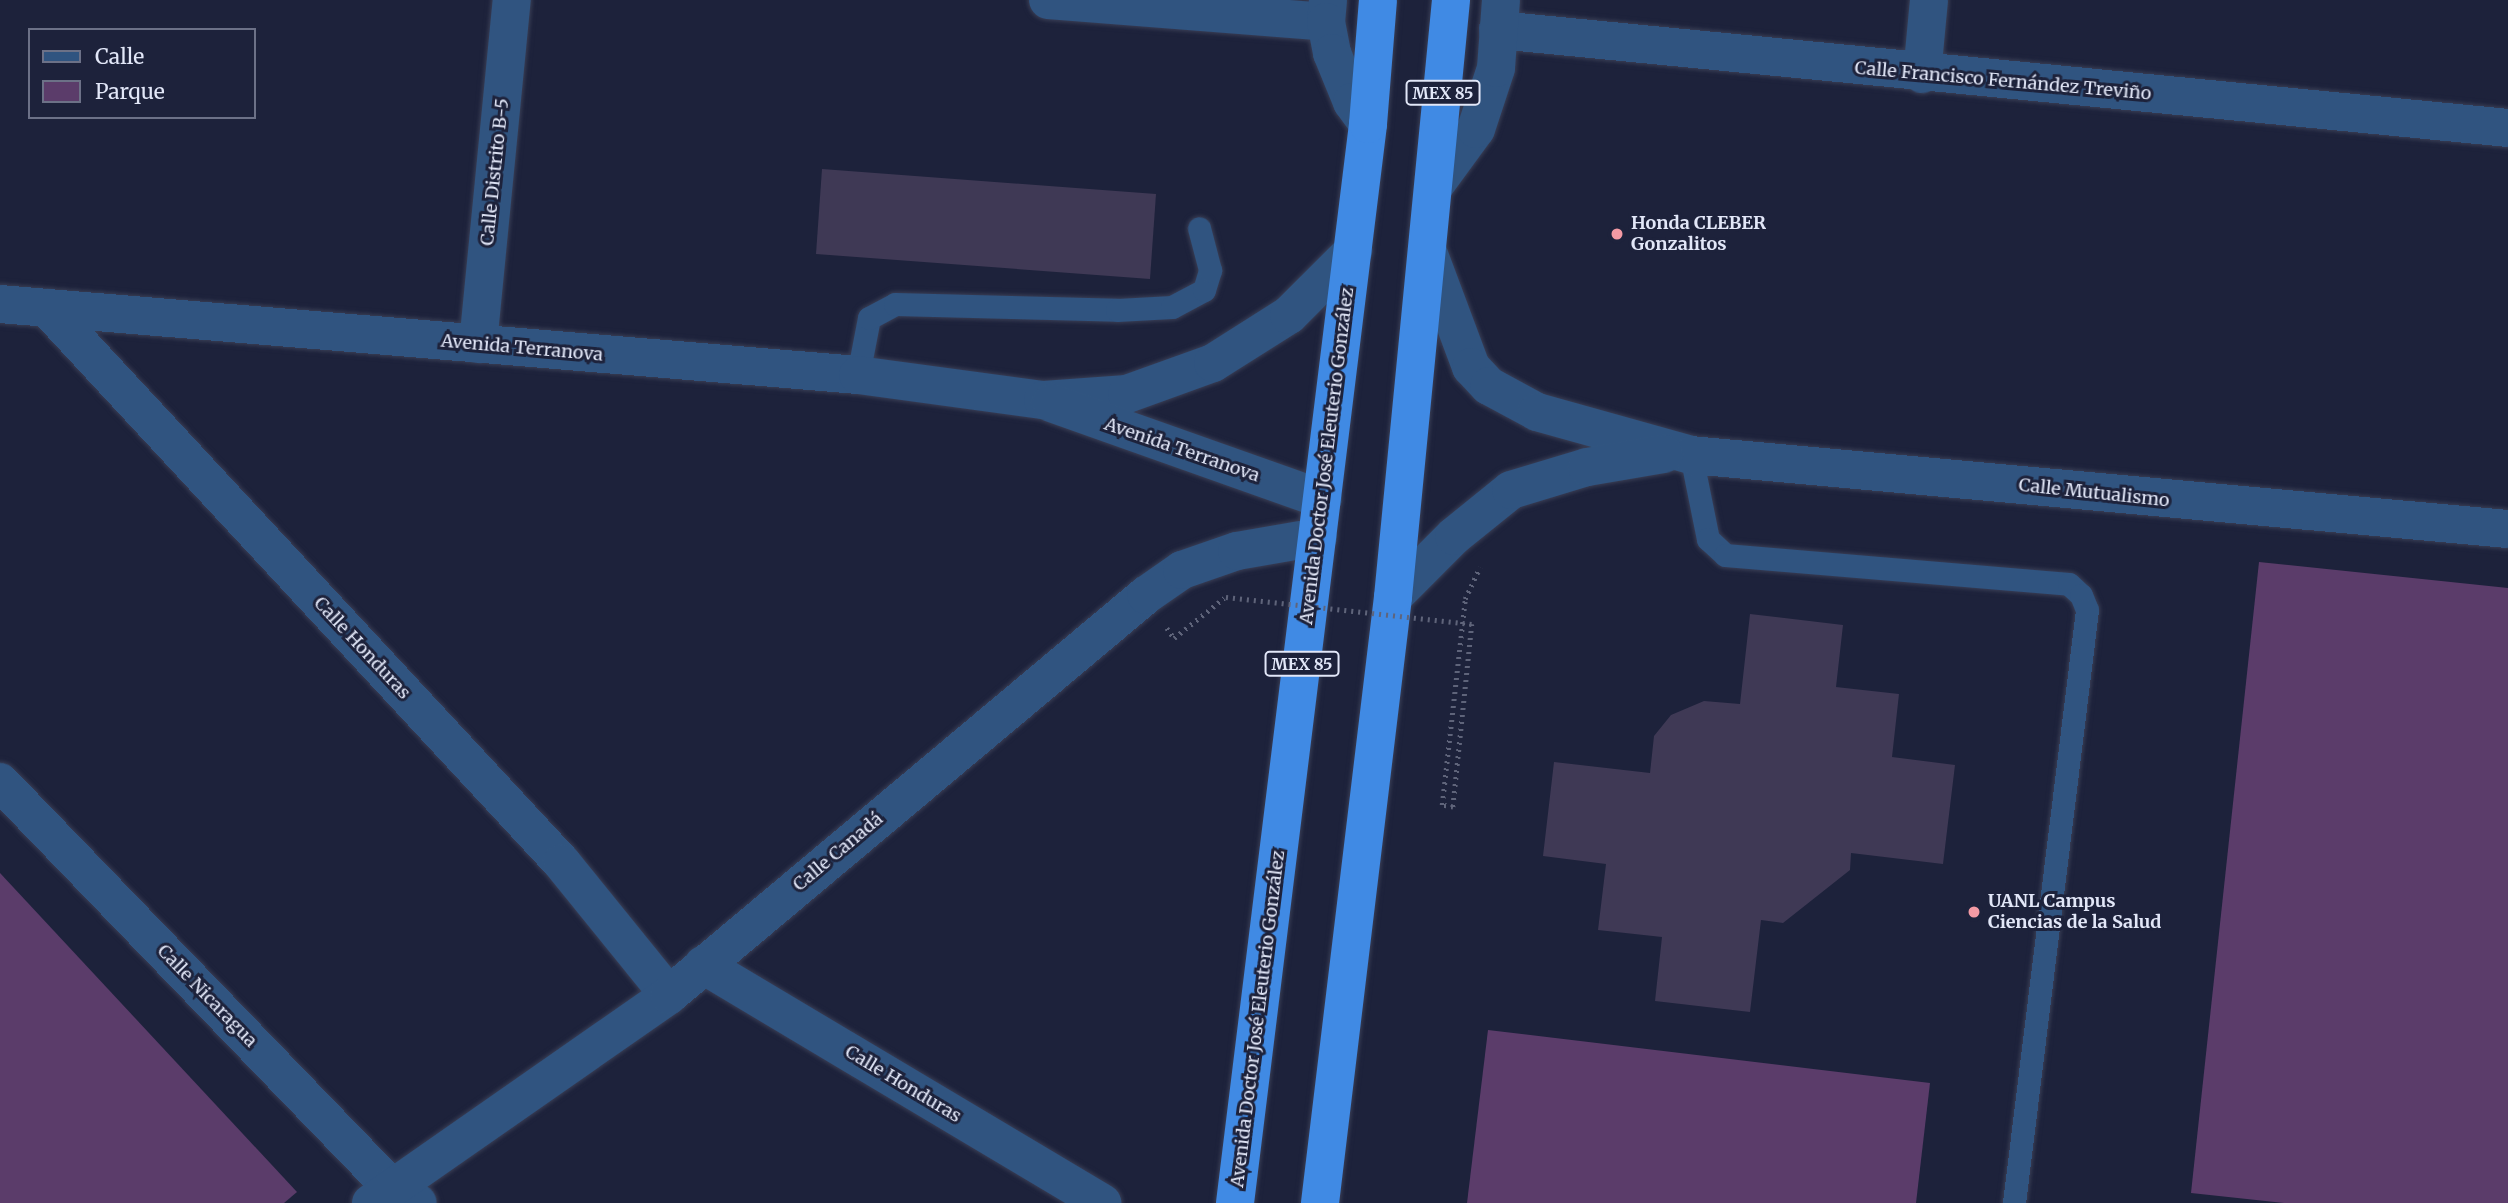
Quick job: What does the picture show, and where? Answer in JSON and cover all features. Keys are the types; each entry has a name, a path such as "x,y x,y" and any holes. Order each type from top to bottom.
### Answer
{"highway":[{"name":"Avenida Doctor José Eleuterio González","path":"1235,1203 1353,251 1368,124 1378,0"},
{"name":"MEX 85","path":"1320,1203 1393,597 1451,0"}],"street":[{"name":"Calle Distrito B-5","path":"478,344 512,0"},
{"path":"1048,0 1327,11 1340,78 1368,124"},
{"path":"1922,74 1928,0"},
{"path":"1435,185 1476,129 1496,68 1499,15"},
{"name":"Calle Francisco Fernández Treviño","path":"1499,15 1922,74 2508,128"},
{"name":"Avenida Terranova","path":"0,304 858,375 1043,400 1127,394 1213,363 1289,315 1353,251"},
{"name":"Calle Mutualismo","path":"1428,252 1471,367 1489,386 1537,412 1685,453 2508,529"},
{"name":"Calle Honduras","path":"47,308 562,863 669,995"},
{"name":"Avenida Terranova","path":"1043,400 1322,499"},
{"name":"Calle Mutualismo","path":"1393,597 1454,536 1511,490 1587,467 1685,453"},
{"name":"Calle Canadá","path":"393,1198 669,995 1182,570 1237,551 1318,537"},
{"name":"Calle Nicaragua","path":"0,782 393,1198"},
{"name":"Calle Honduras","path":"704,965 1103,1203"}],"lane":[{"path":"858,375 869,318 895,304 1116,310 1172,307 1204,290 1210,270 1199,228"},
{"path":"1685,453 1708,539 1725,555 2069,584 2081,595 2087,610 2014,1203"}],"path":[{"path":"1174,638 1226,597 1472,624 1452,807 1442,805 1465,600 1484,557"}],"green space":[{"path":"2259,562 2508,588 2508,1203 2284,1203 2191,1193"},
{"path":"0,873 297,1192 284,1203 0,1203"},
{"path":"1488,1030 1930,1083 1916,1203 1467,1203"}],"building":[{"path":"822,169 1156,194 1150,279 816,254"},
{"path":"1750,614 1843,625 1836,687 1899,694 1892,757 1955,765 1943,864 1851,853 1850,870 1783,923 1761,920 1750,1012 1655,1001 1662,937 1598,930 1606,864 1543,856 1554,762 1650,773 1654,736 1671,715 1704,701 1740,704"}],"place":[{"name":"Honda CLEBER Gonzalitos","path":"1617,234"},
{"name":"UANL Campus Ciencias de la Salud","path":"1974,912"}]}
